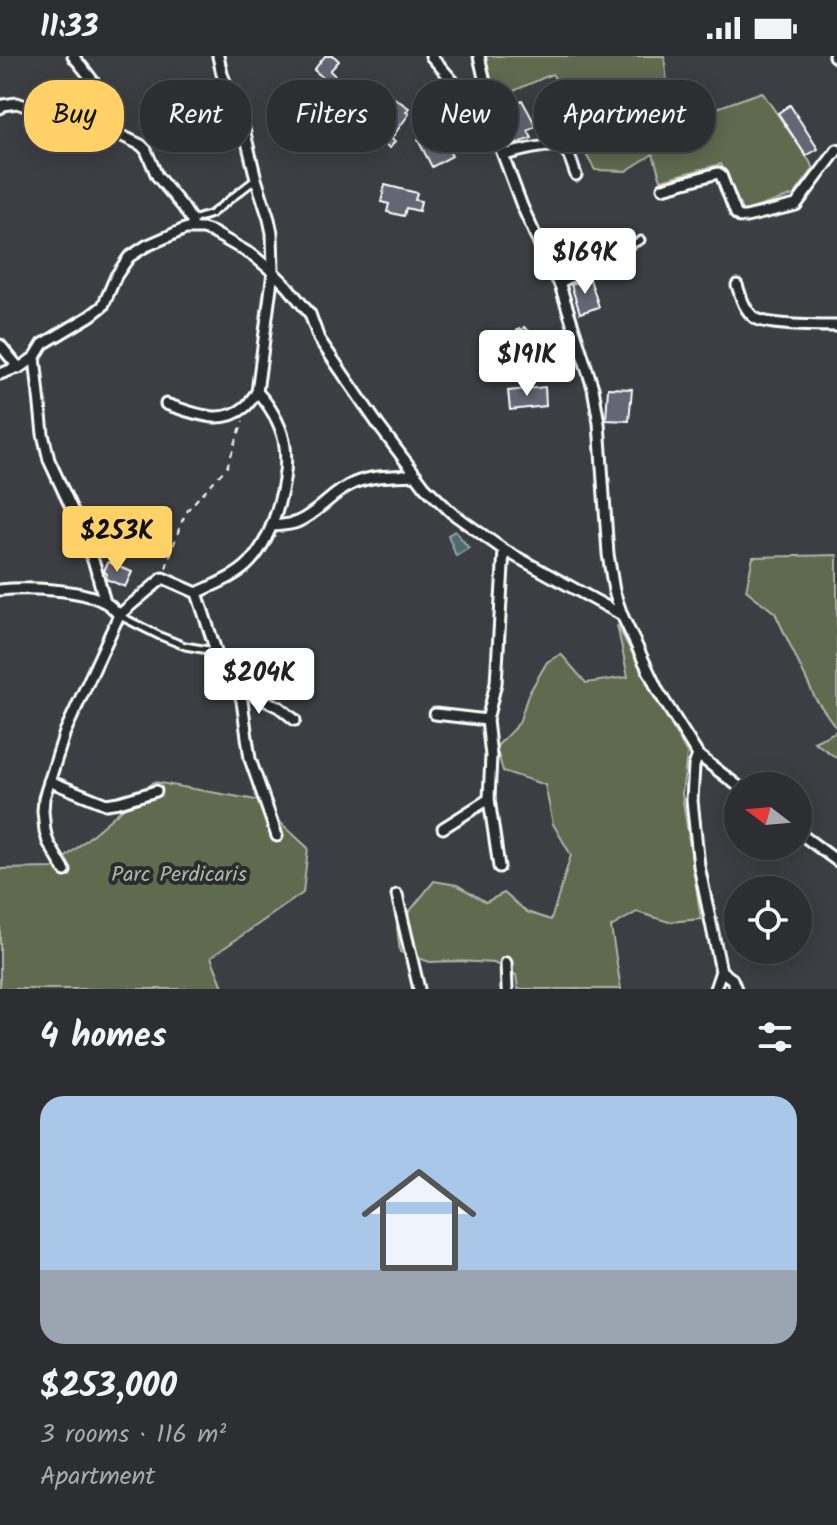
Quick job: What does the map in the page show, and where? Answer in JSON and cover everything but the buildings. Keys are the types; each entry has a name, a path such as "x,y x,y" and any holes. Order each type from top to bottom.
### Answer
{"street":[{"path":"73,56 92,80"},
{"path":"166,404 199,414 226,416 245,408 257,392 273,272 272,233 239,111 222,74 218,56"},
{"path":"431,56 452,80"},
{"path":"479,56 485,80"},
{"path":"0,108 17,103 24,106"},
{"path":"124,138 146,150 157,176 183,207 192,224 254,256 287,286 310,314 319,339 379,426 425,487 452,513 504,550 622,615"},
{"path":"518,150 559,146 566,150 576,175"},
{"path":"663,188 719,173 736,214 746,217 796,205 837,150"},
{"path":"502,152 522,206 560,285 593,388 600,438 608,554 614,591 622,615 658,691 698,755 724,775"},
{"path":"0,374 19,368 35,357 43,344 103,306 116,276 129,257 192,224"},
{"path":"737,285 744,305 758,320 837,326"},
{"path":"0,345 19,368"},
{"path":"35,357 43,434 49,460 86,542 105,602"},
{"path":"197,593 242,569 255,555 272,526 285,451 278,424 257,392"},
{"path":"272,526 294,524 352,483 377,477 416,475"},
{"path":"499,867 489,799 491,756 487,720 496,683 504,550"},
{"path":"65,871 45,831 43,811 49,781 71,716 119,615 163,578 197,593 217,654 238,688 250,759 277,836"},
{"path":"0,590 26,588 76,593 105,602 119,615"},
{"path":"238,688 279,707 295,720"},
{"path":"435,714 487,720"},
{"path":"698,755 694,766 692,800 699,866 721,971 715,989"},
{"path":"49,781 106,804 156,791"},
{"path":"443,828 489,799"},
{"path":"812,842 837,861"},
{"path":"397,895 419,989"},
{"path":"506,963 507,989"},
{"path":"721,971 732,979 736,989"}],"lane":[{"path":"192,224 211,214 256,179"},
{"path":"560,285 641,240"},
{"path":"119,615 185,646 212,649 217,654"}],"path":[{"path":"163,578 189,508 227,467 245,408"}],"green space":[{"path":"485,56 664,56 667,80 556,80 552,74 518,89 518,80 491,80"},
{"path":"762,92 814,168 794,195 742,212 721,164 661,180 653,154 626,171 595,170 584,152 715,152 715,109"},
{"path":"837,555 837,729 815,698 775,613 746,590 753,557"},
{"path":"617,625 687,754 682,794 701,919 669,922 637,912 611,927 621,989 518,989 516,975 494,963 430,962 400,952 397,927 434,881 457,885 486,902 504,893 527,912 551,920 571,855 553,824 545,785 503,771 496,747 519,723 528,695 547,662 561,654 586,683 628,677"},
{"path":"837,731 837,758 814,742"},
{"name":"Parc Perdicaris","path":"154,782 256,800 308,848 303,893 211,957 224,989 0,989 0,869 53,868"}],"water":[{"path":"455,531 469,548 456,556 448,535"}]}
